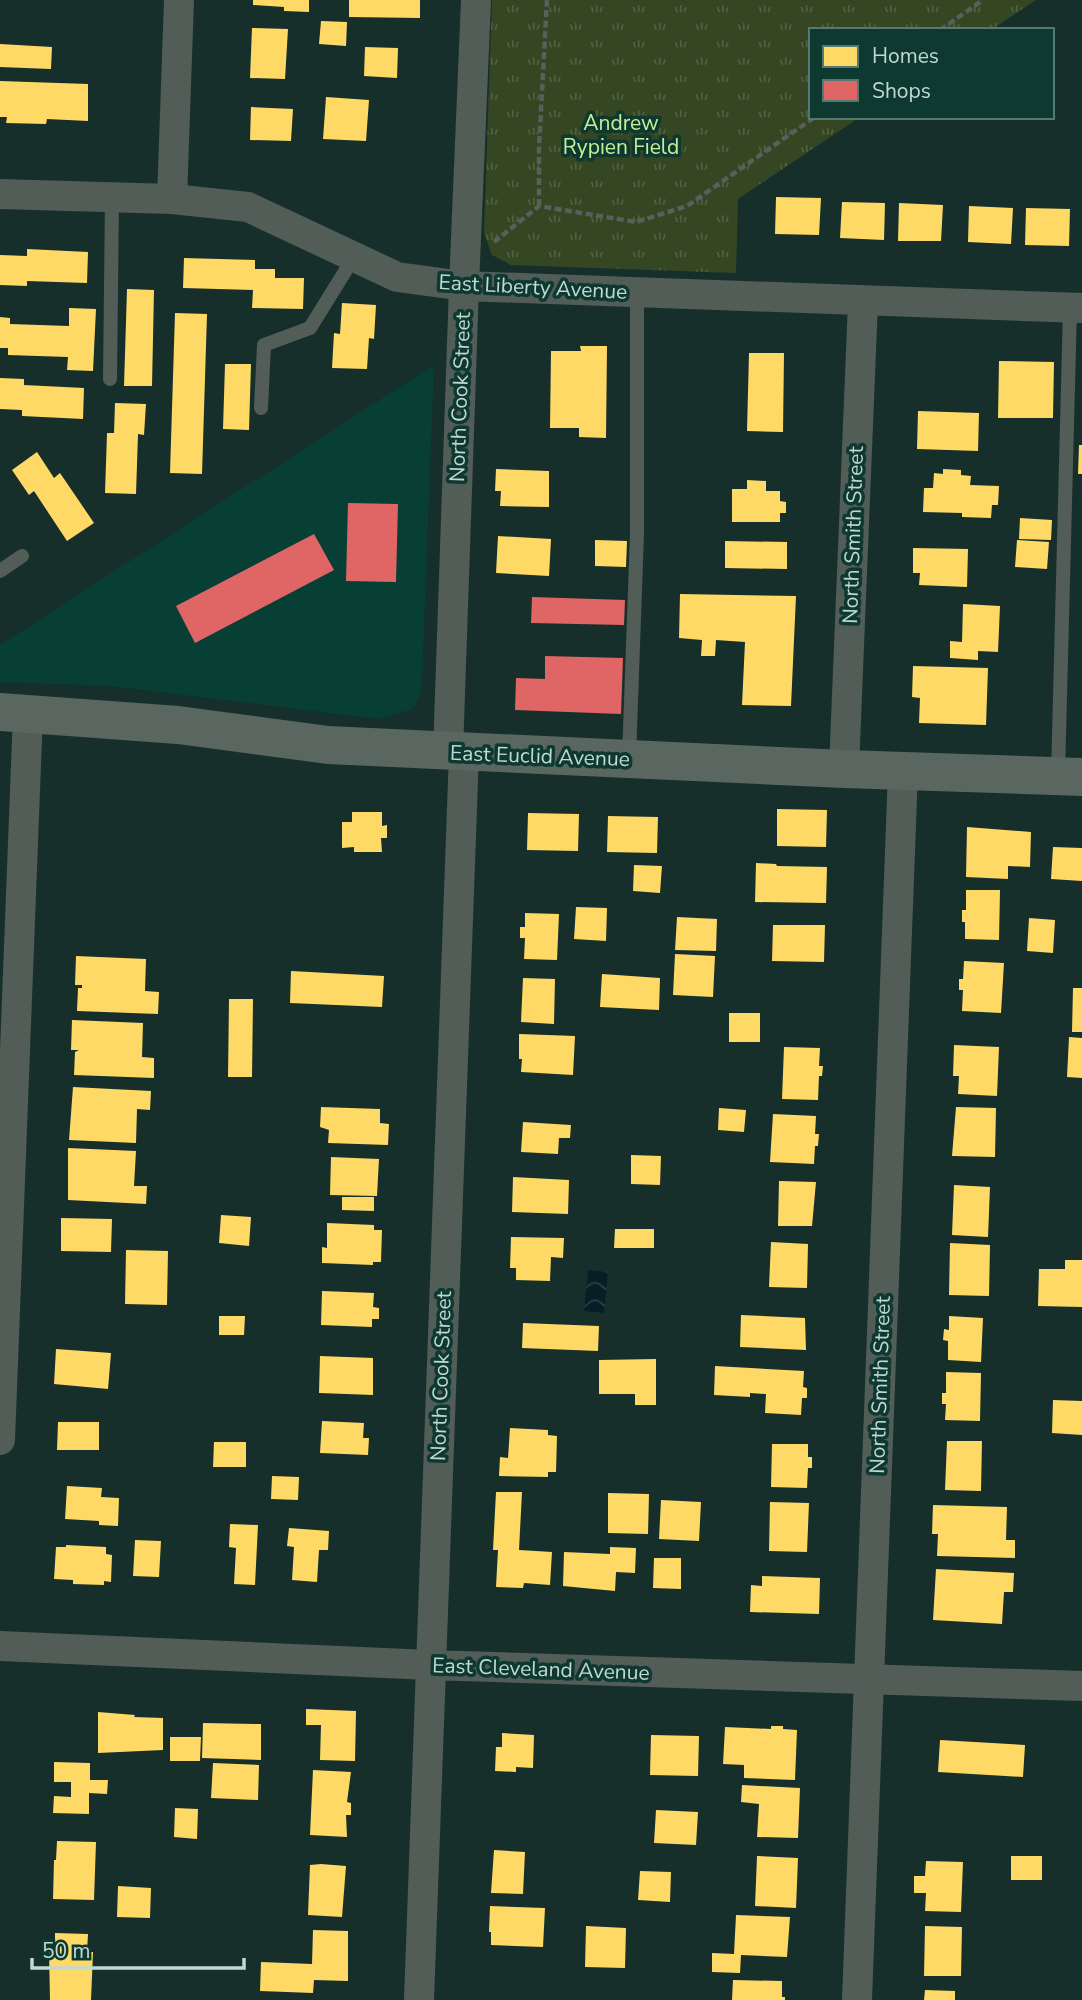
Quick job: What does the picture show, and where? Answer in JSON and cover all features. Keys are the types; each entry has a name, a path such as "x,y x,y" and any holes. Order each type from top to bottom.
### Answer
{"main road":[{"name":"East Euclid Avenue","path":"14,712 178,725 328,746 844,769 1070,776"}],"street":[{"path":"172,199 179,0"},
{"name":"North Cook Street","path":"419,2000 456,752 464,286 477,0"},
{"name":"East Liberty Avenue","path":"0,194 172,199 248,207 397,277 464,286 1076,308"},
{"name":"North Smith Street","path":"844,769 863,302"},
{"path":"0,1440 14,712"},
{"name":"North Smith Street","path":"857,2000 903,771"},
{"name":"East Cleveland Avenue","path":"0,1646 430,1665 1082,1686"}],"lane":[{"path":"110,379 112,198"},
{"path":"261,408 264,345 310,328 354,257"},
{"path":"629,760 637,534 637,293"},
{"path":"1070,776 1076,308"},
{"path":"0,571 22,556"}],"path":[{"path":"539,206 539,147 547,0"},
{"path":"943,28 983,0"},
{"path":"493,243 539,206 636,222 687,206 812,119"}],"shaded area":[{"path":"434,365 422,679 420,696 412,709 380,719 111,686 0,682 0,645"}],"green space":[{"name":"Andrew Rypien Field","path":"492,0 1036,0 994,28 809,28 809,119 857,119 738,199 736,273 511,265 492,255 484,233"}],"water":[{"path":"588,1270 608,1272 604,1313 584,1311"}],"building: Homes":[{"path":"253,0 309,0 309,12 284,11 284,7 253,5"},
{"path":"349,0 420,0 420,18 349,17"},
{"path":"321,21 347,22 346,46 319,44"},
{"path":"252,28 288,29 285,79 250,78"},
{"path":"0,44 52,47 51,69 0,67"},
{"path":"365,47 398,48 397,78 364,76"},
{"path":"0,81 88,84 88,121 47,119 46,124 6,123 7,117 0,117"},
{"path":"326,97 369,100 366,141 323,139"},
{"path":"251,107 293,109 291,141 250,140"},
{"path":"776,197 821,198 819,235 775,234"},
{"path":"842,202 885,203 884,240 840,238"},
{"path":"899,203 943,205 941,241 898,241"},
{"path":"969,206 1013,208 1011,244 968,242"},
{"path":"1026,208 1070,209 1069,246 1025,245"},
{"path":"27,249 88,252 87,283 27,281 27,286 0,285 0,255 27,256"},
{"path":"184,258 255,260 255,269 275,269 275,278 304,278 303,309 252,308 253,290 183,288"},
{"path":"127,289 154,290 152,386 124,386"},
{"path":"342,303 376,305 374,339 369,338 367,369 332,368 334,333 340,334"},
{"path":"69,308 96,309 93,371 67,370 68,357 8,355 8,348 0,348 0,317 10,318 10,324 69,326"},
{"path":"175,313 207,314 202,474 170,473"},
{"path":"580,346 607,346 606,438 579,437 579,428 550,428 551,351 581,351"},
{"path":"749,353 784,353 783,432 747,431"},
{"path":"999,361 1054,362 1053,418 998,418"},
{"path":"225,364 251,364 249,430 223,429"},
{"path":"0,378 24,379 24,385 84,388 83,419 22,416 22,410 0,409"},
{"path":"115,403 146,404 144,435 138,434 136,494 105,493 107,433 114,433"},
{"path":"918,411 979,413 978,451 917,449"},
{"path":"1079,445 1082,445 1082,474 1078,474"},
{"path":"37,452 54,478 60,473 94,523 67,541 34,491 29,495 12,470"},
{"path":"496,469 549,471 549,507 500,506 501,491 495,491"},
{"path":"943,469 961,470 961,475 971,476 970,485 999,486 998,505 992,505 991,518 962,517 962,513 923,512 924,488 933,488 934,473 943,474"},
{"path":"747,480 766,481 766,491 780,491 780,501 786,502 786,513 780,513 780,522 732,522 732,489 747,489"},
{"path":"1020,518 1052,520 1051,540 1019,539"},
{"path":"498,536 551,539 549,576 496,573"},
{"path":"595,540 627,541 626,567 595,566"},
{"path":"1017,540 1049,542 1047,569 1015,567"},
{"path":"725,541 787,542 787,569 725,568"},
{"path":"913,548 968,549 967,587 919,585 920,573 913,573"},
{"path":"680,594 796,596 791,706 742,705 745,642 716,640 715,656 701,656 702,640 679,638"},
{"path":"963,604 1000,606 998,652 978,651 978,660 950,658 950,641 962,642"},
{"path":"913,666 988,668 986,725 919,723 920,698 912,697"},
{"path":"777,809 827,810 826,847 777,846"},
{"path":"352,812 382,812 382,826 387,825 387,838 381,838 382,852 354,852 354,847 342,848 342,822 352,822"},
{"path":"528,813 579,814 578,851 527,850"},
{"path":"608,816 658,817 657,853 607,852"},
{"path":"967,827 1031,832 1030,867 1008,866 1008,879 966,877"},
{"path":"1053,847 1082,848 1082,881 1051,879"},
{"path":"756,863 827,867 826,903 755,902"},
{"path":"634,865 662,866 660,893 633,891"},
{"path":"966,890 1000,890 999,940 965,939 962,910 966,910"},
{"path":"576,907 607,908 606,941 574,939"},
{"path":"525,913 559,914 557,960 524,959 525,938 520,938 520,927 525,927"},
{"path":"677,917 717,919 716,951 675,950"},
{"path":"1029,918 1055,920 1053,953 1027,951"},
{"path":"773,925 825,925 824,962 772,961"},
{"path":"675,954 715,956 713,997 673,995"},
{"path":"76,956 146,959 145,991 159,992 158,1014 77,1011 78,988 82,988 82,985 75,985"},
{"path":"964,961 1004,963 1001,1013 962,1011 963,990 959,990 959,979 963,979"},
{"path":"291,971 384,976 382,1007 290,1003"},
{"path":"602,974 660,978 659,1010 600,1007"},
{"path":"523,978 555,979 554,1024 521,1022"},
{"path":"1073,988 1082,988 1082,1032 1072,1032"},
{"path":"229,999 253,999 252,1077 228,1077"},
{"path":"729,1013 760,1013 760,1042 729,1042"},
{"path":"72,1020 143,1023 142,1057 154,1058 154,1078 74,1075 75,1052 79,1050 71,1050"},
{"path":"519,1034 575,1036 573,1075 521,1072"},
{"path":"1069,1037 1082,1038 1082,1078 1067,1077"},
{"path":"954,1045 999,1047 997,1096 958,1094 959,1076 953,1076"},
{"path":"784,1047 820,1048 819,1066 823,1066 822,1076 819,1076 818,1100 782,1099"},
{"path":"73,1087 151,1091 150,1110 137,1109 136,1143 69,1140"},
{"path":"321,1107 380,1109 380,1123 389,1124 388,1145 328,1143 329,1130 320,1127"},
{"path":"956,1107 996,1108 995,1157 952,1156"},
{"path":"719,1108 746,1110 744,1132 718,1130"},
{"path":"773,1114 816,1116 815,1134 819,1134 814,1164 770,1162"},
{"path":"523,1122 571,1125 570,1138 559,1138 558,1154 521,1152"},
{"path":"68,1148 136,1151 134,1186 147,1186 146,1204 68,1200"},
{"path":"631,1155 661,1156 660,1185 631,1184"},
{"path":"331,1157 379,1159 377,1196 330,1195"},
{"path":"513,1177 569,1180 568,1214 512,1212"},
{"path":"779,1181 816,1182 812,1226 778,1226"},
{"path":"954,1185 990,1187 988,1237 952,1235"},
{"path":"342,1197 374,1197 374,1211 342,1210"},
{"path":"221,1215 251,1217 249,1246 219,1243"},
{"path":"61,1218 112,1219 111,1252 61,1251"},
{"path":"327,1223 374,1225 374,1230 382,1230 381,1262 373,1262 373,1265 322,1263 322,1247 327,1248"},
{"path":"615,1229 654,1229 654,1248 614,1248"},
{"path":"511,1237 564,1238 563,1258 551,1257 550,1281 516,1280 516,1268 510,1268"},
{"path":"771,1242 808,1244 807,1288 769,1287"},
{"path":"950,1243 990,1245 989,1296 949,1295"},
{"path":"126,1250 168,1251 167,1305 125,1304"},
{"path":"1065,1260 1082,1260 1082,1307 1038,1306 1039,1269 1065,1269"},
{"path":"322,1291 374,1293 373,1307 379,1308 379,1319 372,1319 372,1327 321,1325"},
{"path":"741,1315 805,1318 806,1350 740,1347"},
{"path":"219,1316 245,1316 244,1335 219,1335"},
{"path":"949,1316 983,1318 981,1362 948,1360 948,1341 943,1340 944,1329 949,1330"},
{"path":"523,1323 599,1326 598,1351 522,1348"},
{"path":"56,1349 111,1353 108,1389 54,1384"},
{"path":"320,1356 373,1358 373,1395 319,1393"},
{"path":"656,1359 656,1405 635,1405 635,1394 599,1394 599,1360"},
{"path":"715,1366 804,1371 803,1387 807,1388 807,1398 802,1398 801,1415 765,1413 766,1394 750,1393 750,1397 714,1395"},
{"path":"946,1372 981,1373 980,1421 945,1420 946,1404 942,1404 942,1393 946,1393"},
{"path":"1053,1400 1082,1401 1082,1435 1052,1433"},
{"path":"322,1421 364,1423 363,1438 369,1438 368,1455 320,1453"},
{"path":"58,1422 99,1422 99,1450 57,1450"},
{"path":"510,1428 548,1430 548,1435 557,1436 556,1472 548,1472 548,1477 499,1476 500,1457 508,1458"},
{"path":"947,1441 982,1441 981,1491 945,1490"},
{"path":"214,1442 246,1442 246,1467 213,1467"},
{"path":"772,1444 808,1444 808,1457 812,1457 812,1468 808,1468 807,1488 771,1487"},
{"path":"272,1476 299,1477 298,1500 271,1499"},
{"path":"67,1486 102,1488 101,1497 119,1498 118,1526 99,1525 99,1521 65,1519"},
{"path":"496,1492 522,1492 519,1550 552,1552 550,1585 524,1583 523,1588 496,1587 498,1550 493,1550"},
{"path":"608,1493 649,1494 648,1534 608,1533"},
{"path":"661,1500 701,1502 699,1541 659,1539"},
{"path":"770,1502 809,1503 807,1552 769,1551"},
{"path":"933,1505 1007,1507 1006,1540 1015,1540 1015,1558 937,1556 938,1534 932,1534"},
{"path":"230,1524 258,1525 255,1585 234,1584 236,1548 229,1547"},
{"path":"289,1528 329,1531 328,1550 319,1550 317,1582 292,1580 294,1547 287,1546"},
{"path":"135,1540 161,1541 159,1577 133,1576"},
{"path":"56,1547 106,1547 106,1554 112,1555 111,1582 104,1581 104,1585 73,1584 73,1580 54,1579"},
{"path":"610,1547 636,1548 635,1573 616,1572 615,1591 563,1586 564,1552 610,1554"},
{"path":"654,1558 681,1558 681,1589 653,1588"},
{"path":"936,1569 1014,1573 1013,1592 1004,1592 1002,1624 933,1620"},
{"path":"762,1576 820,1578 819,1614 750,1612 751,1585 762,1586"},
{"path":"306,1709 356,1711 355,1761 320,1760 321,1725 306,1725"},
{"path":"98,1712 163,1718 163,1750 98,1753"},
{"path":"203,1723 261,1724 261,1760 202,1758"},
{"path":"771,1726 797,1730 795,1780 744,1778 744,1765 723,1764 725,1727 771,1729"},
{"path":"502,1733 534,1735 533,1768 516,1767 516,1772 495,1771 496,1747 502,1747"},
{"path":"651,1735 699,1736 698,1776 650,1775"},
{"path":"170,1737 201,1737 200,1761 170,1761"},
{"path":"940,1740 1025,1745 1023,1777 938,1772"},
{"path":"54,1762 90,1763 90,1780 108,1780 107,1794 89,1793 89,1814 53,1813 54,1796 71,1797 71,1782 54,1782"},
{"path":"213,1763 259,1765 258,1800 211,1798"},
{"path":"313,1770 351,1772 347,1802 351,1803 351,1815 346,1815 347,1837 310,1835"},
{"path":"742,1785 800,1788 798,1838 757,1837 759,1804 741,1802"},
{"path":"175,1808 198,1809 197,1839 174,1837"},
{"path":"656,1810 698,1812 696,1845 654,1843"},
{"path":"57,1841 96,1842 94,1900 53,1899"},
{"path":"494,1850 525,1852 523,1894 491,1893"},
{"path":"757,1856 798,1858 796,1908 755,1906"},
{"path":"1011,1856 1042,1856 1042,1880 1011,1880"},
{"path":"926,1861 963,1862 961,1912 925,1911 926,1893 914,1893 914,1876 925,1876"},
{"path":"310,1865 346,1866 342,1917 308,1915"},
{"path":"640,1871 671,1872 670,1902 638,1900"},
{"path":"118,1886 151,1888 150,1918 117,1917"},
{"path":"490,1906 545,1908 543,1947 491,1945"},
{"path":"736,1915 790,1917 787,1957 741,1955 740,1973 712,1972 712,1953 734,1954"},
{"path":"586,1926 626,1928 625,1968 585,1967"},
{"path":"925,1926 962,1927 961,1976 924,1976"},
{"path":"313,1930 348,1931 348,1981 314,1980 313,1993 260,1991 261,1962 312,1964"},
{"path":"55,1933 88,1934 87,1952 93,1952 91,2000 50,2000 49,1951 55,1951"},
{"path":"733,1980 782,1981 782,1997 785,1997 785,2000 732,2000"},
{"path":"925,1990 955,1991 955,2000 924,2000"}],"building: Shops":[{"path":"348,503 398,504 396,582 346,581"},
{"path":"314,534 334,570 195,643 176,606"},
{"path":"532,597 625,600 624,625 531,623"},
{"path":"545,656 623,658 621,714 515,710 516,678 545,679"}]}
